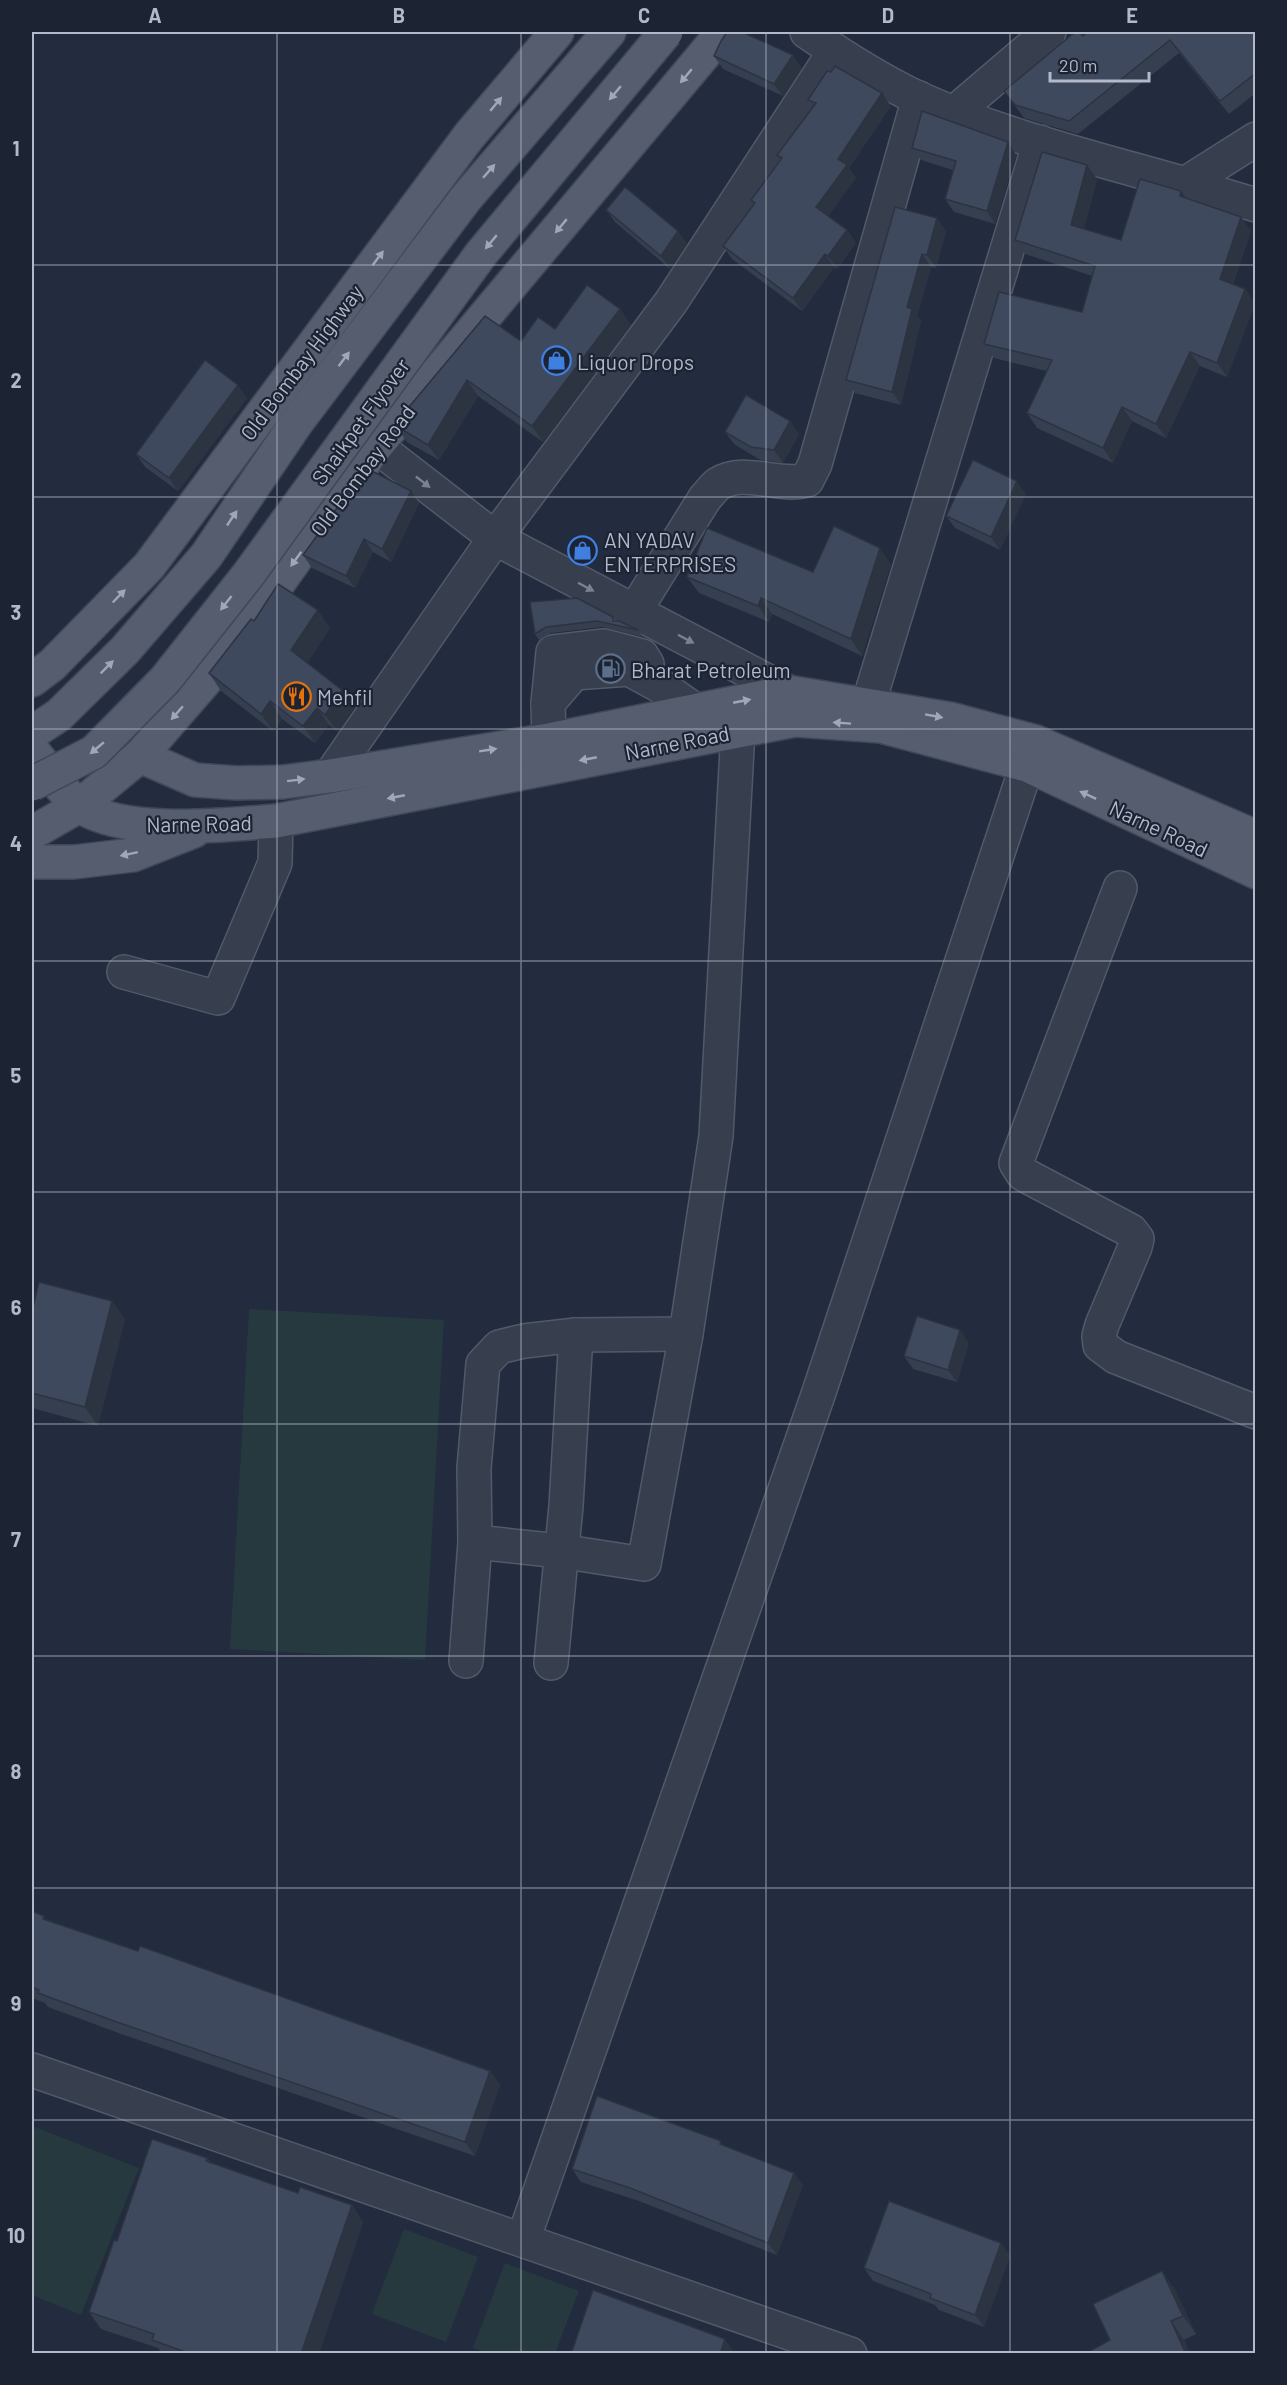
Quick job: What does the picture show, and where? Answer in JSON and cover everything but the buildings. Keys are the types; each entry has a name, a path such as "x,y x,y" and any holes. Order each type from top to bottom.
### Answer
{"main road":[{"name":"Old Bombay Highway","path":"32,680 52,665 149,566 469,136 557,32"},
{"path":"32,733 59,715 125,650 206,556 297,422 466,198 609,32"},
{"name":"Shaikpet Flyover","path":"32,784 94,752 165,680 248,575 481,254 666,32"},
{"name":"Old Bombay Road","path":"32,833 78,806 140,756 225,658 376,446 723,32"},
{"name":"Narne Road","path":"140,756 195,780 237,783 283,782 549,740 788,692 950,719 1036,742 1256,837"},
{"name":"Narne Road","path":"78,806 119,823 204,827 276,821 795,720 881,726 1028,765 1256,872"},
{"path":"32,750 78,806"},
{"path":"32,862 74,862 133,855 204,827"}],"street":[{"path":"807,32 919,98 954,113 1040,142 1256,206"},
{"path":"954,113 1049,32"},
{"path":"330,776 495,538 670,302 836,51"},
{"path":"634,612 705,498 718,485 732,478 742,477 795,483 807,480 815,464 919,98"},
{"path":"1185,184 1256,140"},
{"path":"868,705 1040,142"},
{"path":"376,446 495,538 788,692"},
{"path":"549,740 548,703 553,652 604,646 642,656 662,687 696,711"},
{"path":"475,1542 560,1551 644,1564 686,1335 716,1136 738,730"},
{"path":"523,2240 818,1395 1028,765"},
{"path":"124,972 218,999 275,863 276,821"},
{"path":"1120,888 1016,1163 1018,1170 1023,1174 1131,1231 1137,1239 1102,1325 1099,1336 1100,1345 1116,1357 1256,1412"},
{"path":"466,1661 475,1542 474,1468 483,1364 499,1347 524,1341 576,1335 686,1335"},
{"path":"551,1663 566,1506 576,1335"},
{"path":"32,2070 523,2240 808,2347 850,2354"}],"shaded area":[{"path":"249,1309 444,1320 425,1660 230,1649"},
{"path":"35,2127 139,2168 81,2315 32,2295 32,2135"},
{"path":"404,2229 478,2257 446,2342 372,2314"},
{"path":"505,2263 579,2291 555,2353 488,2353 473,2348"}],"place":[{"name":"Liquor Drops","path":"556,361"},
{"name":"AN YADAV ENTERPRISES","path":"583,551"},
{"name":"Bharat Petroleum","path":"610,669"},
{"name":"Mehfil","path":"296,696"}]}
